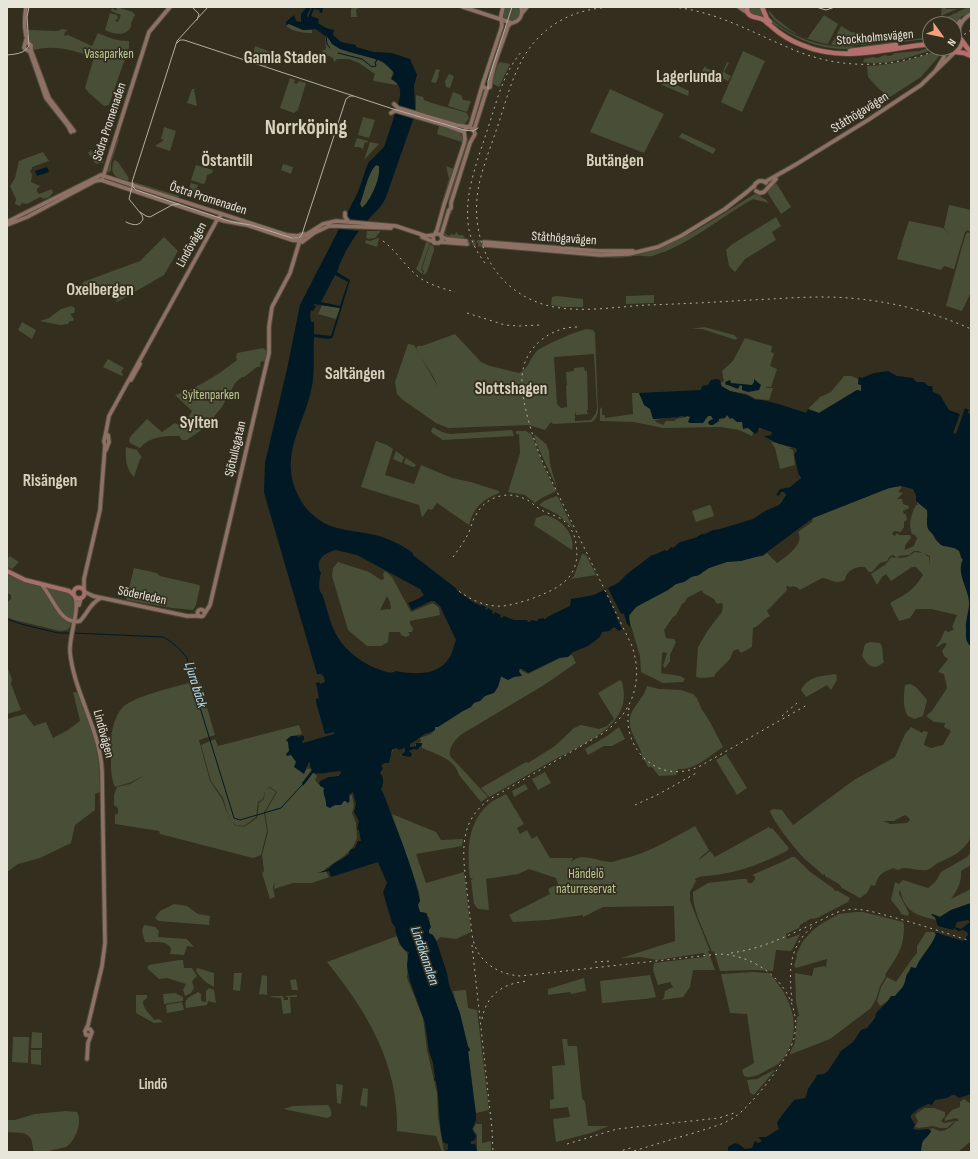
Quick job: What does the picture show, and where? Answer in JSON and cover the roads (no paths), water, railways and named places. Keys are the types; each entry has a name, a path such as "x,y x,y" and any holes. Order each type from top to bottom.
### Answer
{"highway":[{"path":"747,7 748,13"},
{"path":"759,18 762,17 764,13 762,7"},
{"name":"Stockholmsvägen","path":"748,13 753,18 759,18 765,21 778,32 794,42 812,49 829,52 860,53 922,44"},
{"name":"Stockholmsvägen","path":"764,13 770,23 787,35 803,43 819,48 850,50 922,44"},
{"path":"962,41 971,52"}],"main road":[{"path":"26,7 25,17 27,42 24,48 29,49 49,98 72,131"},
{"name":"Södra Promenaden","path":"103,178 149,32 170,7"},
{"path":"463,7 512,23"},
{"path":"433,241 465,141 465,129 468,127 474,113 501,29 503,7"},
{"path":"520,7 522,14"},
{"path":"441,242 448,210 451,208 450,204 472,137 475,134 474,130 487,89 490,86 508,26 519,20 527,7"},
{"path":"739,7 748,13"},
{"path":"492,17 498,16 502,12"},
{"path":"962,19 971,14"},
{"path":"962,22 971,14"},
{"name":"Ståthögavägen","path":"933,74 943,59 943,56"},
{"name":"Ståthögavägen","path":"767,188 776,178 921,85 951,56"},
{"path":"483,84 487,81 490,83"},
{"path":"483,84 487,89"},
{"path":"394,104 398,109 468,127 474,130"},
{"path":"391,113 398,109"},
{"path":"416,114 458,129 469,138 472,137"},
{"name":"Ståthögavägen","path":"765,182 795,166"},
{"path":"7,222 95,178 103,178"},
{"path":"7,225 28,217 103,178"},
{"name":"Östra Promenaden","path":"103,178 290,236 307,234"},
{"name":"Östra Promenaden","path":"103,178 219,219 302,240"},
{"path":"759,181 765,182 767,188 762,193 756,191 755,185 759,181"},
{"name":"Ståthögavägen","path":"732,204 755,185"},
{"name":"Ståthögavägen","path":"484,244 600,255 629,254 662,245 681,236 752,191 756,191"},
{"path":"444,206 448,203 450,204"},
{"path":"444,206 448,210"},
{"name":"Lindövägen","path":"77,588 82,584 84,579 100,510 108,416 217,220 222,214"},
{"path":"345,215 348,221"},
{"path":"302,240 307,234 325,223 348,221 365,224 396,226 423,236 436,244 441,242 466,242 447,240 439,234 423,236 394,228 362,228 342,226 329,226 302,240"},
{"name":"Sjötullsgatan","path":"205,613 210,605 269,353 269,327 272,309 290,273 302,240"},
{"path":"7,569 26,580 65,590 75,596 82,597 84,591 77,588 65,590"},
{"name":"Lindövägen","path":"84,579 84,591"},
{"path":"43,585 64,616 74,621 80,621 93,603 102,598"},
{"path":"75,596 74,592 77,588"},
{"name":"Söderleden","path":"84,591 93,596 187,616 198,614"},
{"name":"Lindövägen","path":"75,596 77,602 72,634 72,658 74,673 96,738 102,762 105,943 88,1029"},
{"name":"Söderleden","path":"82,597 93,596"},
{"name":"Lindövägen","path":"74,621 82,597"},
{"path":"201,609 205,613 202,616 198,614 201,609 207,606 210,601"},
{"path":"87,1059 88,1035 92,1032 88,1029 84,1031 88,1035"}],"water":[{"name":"Lindökanalen","path":"307,7 311,7 307,15 308,18 312,7 323,7 322,13 319,12 320,10 314,9 311,16 319,19 318,23 326,28 334,30 333,35 341,42 356,45 356,47 374,52 392,53 410,59 417,75 414,85 414,117 386,197 380,207 353,239 342,258 337,272 350,280 333,336 332,338 328,339 314,337 312,386 309,400 295,441 291,468 293,482 301,501 310,512 324,523 330,526 380,536 400,545 413,553 413,555 457,589 456,590 476,604 477,603 480,606 486,607 485,609 487,610 488,608 493,611 492,613 494,614 495,612 501,615 500,617 502,618 504,616 514,620 527,620 528,622 531,620 538,621 538,619 546,619 547,617 570,606 571,599 594,595 618,583 627,574 652,555 665,550 667,551 680,542 695,538 713,530 753,519 765,511 779,505 786,495 784,492 781,492 779,496 776,495 780,489 790,487 801,478 798,473 794,454 797,451 796,448 780,444 764,436 771,435 772,432 760,428 755,434 748,428 743,429 742,422 737,422 732,418 730,419 727,415 725,418 719,419 719,421 713,425 708,423 713,419 711,416 708,416 703,423 690,423 688,422 690,417 687,416 653,419 650,409 644,405 639,393 701,390 702,386 708,385 711,380 717,379 720,380 721,386 730,391 746,395 756,400 773,402 806,413 808,409 819,413 857,390 861,391 861,385 858,384 859,377 862,378 874,373 888,371 897,376 913,378 916,382 924,382 928,386 932,386 933,392 940,395 949,410 960,414 953,433 956,434 965,408 969,410 968,413 971,414 971,646 966,639 969,601 961,570 963,560 960,552 956,549 941,544 928,529 927,510 916,501 916,495 913,489 901,486 889,488 813,518 763,555 741,561 727,562 709,568 699,575 676,584 668,590 636,607 629,615 630,627 627,624 624,614 621,613 616,617 622,629 619,631 614,627 609,631 602,632 600,637 588,646 573,652 568,657 559,658 528,673 520,669 519,671 522,676 514,677 508,680 500,676 498,687 494,693 485,696 480,701 474,703 471,707 438,727 435,727 435,730 410,744 410,747 416,746 416,743 422,743 417,750 414,749 409,751 412,754 411,757 402,756 405,752 405,748 399,750 396,748 392,750 389,763 384,763 381,766 383,768 380,773 382,776 383,785 381,789 412,870 420,901 418,905 420,912 426,913 431,927 429,933 433,935 436,940 447,973 449,985 460,1013 470,1050 468,1051 476,1116 472,1129 476,1136 475,1140 471,1141 471,1144 475,1144 477,1152 445,1152 448,1149 448,1144 443,1142 441,1134 436,1081 434,1080 433,1063 429,1051 425,1023 410,981 407,966 409,952 404,949 400,943 395,929 396,928 392,923 383,892 387,883 378,862 331,877 329,871 318,873 328,869 349,854 350,850 355,848 358,841 361,841 359,830 357,829 359,821 354,812 356,804 353,792 349,795 349,802 347,803 344,801 341,805 335,805 330,808 326,806 324,788 320,786 319,783 328,777 338,776 341,773 340,771 320,774 313,773 303,786 302,783 312,770 310,763 309,762 304,774 294,767 296,762 291,755 287,756 286,754 289,751 288,742 286,740 291,736 304,736 304,740 302,741 303,743 334,734 334,732 325,734 316,702 316,699 319,698 316,683 319,682 320,684 325,682 324,677 321,674 317,674 267,503 264,492 265,463 300,305 358,192 368,163 384,147 395,114 397,113 400,97 398,84 391,79 394,74 393,71 382,61 340,49 332,44 327,36 317,29 303,30 289,24 286,25 286,22 294,15 296,21 301,22 301,14","holes":["376,165 379,166 377,182 369,200 362,208 360,204 368,178","335,275 348,282 340,306 321,302","314,304 340,308 331,336 314,334 314,322 311,322 310,314 311,310 313,311 316,306 314,305 312,309","336,550 357,555 420,589 424,595 408,603 412,610 431,601 434,601 440,606 456,640 451,655 446,662 441,667 427,672 411,673 396,671 389,673 366,663 349,651 339,640 334,630 319,588 321,573 319,564 321,558"]},
{"path":"47,167 49,172 37,176 35,171"},
{"path":"754,379 761,385 759,390 748,392 742,390 742,386 740,385 738,389 726,385 725,382 730,380 731,383 752,385"},
{"path":"971,903 971,1094 959,1098 952,1095 947,1098 935,1100 932,1105 928,1104 918,1109 911,1115 915,1125 913,1129 928,1129 931,1131 922,1142 921,1152 728,1152 728,1147 735,1143 745,1149 752,1148 755,1141 758,1143 762,1141 758,1137 766,1137 779,1129 777,1123 794,1100 805,1098 808,1089 817,1075 824,1074 828,1071 841,1051 853,1042 861,1030 867,1028 875,1018 876,1013 891,996 895,996 902,987 911,967 916,968 920,959 932,943 936,934 934,932 963,941 968,935 967,932 963,930 958,931 954,928 953,930 938,926 935,917 931,915 940,917 951,910","holes":["968,920 970,922 961,929 955,927 957,922"]}],"waterway":[{"path":"316,29 326,36 327,44 330,48"},
{"path":"338,53 362,59 372,67 376,66 376,59"},
{"name":"Ljura bäck","path":"7,619 58,633 70,633"},
{"name":"Ljura bäck","path":"73,633 163,637 182,652 187,658 194,688 234,818 240,820 281,808 302,785"}],"tunnel":[{"path":"466,241 484,242"},
{"path":"467,244 484,245"}],"tram line":[{"path":"7,55 22,52 29,46 27,17 29,7"},
{"path":"192,7 199,14 197,20"},
{"path":"208,7 177,41 132,182 133,187 136,190 232,222 251,225 292,238 299,238 302,234 346,99 353,96"},
{"path":"488,89 488,81 512,7"},
{"path":"816,7 826,10 835,7"},
{"path":"177,43 180,40 184,40 390,108 464,130 473,131 478,128"},
{"path":"126,222 138,224 142,222 143,219 142,215 129,199 133,183"},
{"path":"140,212 150,217 172,205 179,204"}],"railway":[{"path":"614,7 593,9 574,14 547,30 531,46 524,56 514,77 482,173 478,190 477,207 477,224 486,255 494,269 504,281 517,292 532,300 559,308 604,309 647,305 822,297 860,299 898,305 935,315 971,329"},
{"path":"673,7 722,19 799,52 835,62 853,64 889,63 922,56"},
{"path":"962,36 971,30"},
{"path":"485,263 479,254 470,233 468,211 470,188 500,90 509,70 522,51"},
{"path":"383,241 417,276 435,286 455,292"},
{"path":"467,313 505,325 541,325"},
{"path":"577,327 562,329 548,335 532,349 523,368 523,398 531,430 543,463 632,646 637,672 636,685 627,708 611,727 600,735 490,799 480,807 473,816 465,836 464,858 474,943 477,951 488,964 502,972 520,976 719,954 735,956 750,961 764,969 776,980 786,992 793,1006 795,1022 794,1038 786,1057 770,1080 751,1102 736,1116 716,1126 630,1152"},
{"path":"453,557 469,532 473,520 480,509 491,500 504,495 518,496 527,500 543,511 563,520 572,530 576,544 577,556 575,567 571,575 557,587 528,600 504,606 496,606 480,603 457,590"},
{"path":"782,716 797,703"},
{"path":"629,708 628,724 631,738 638,751 647,761 659,768 672,771 687,771 702,765 807,705"},
{"path":"635,805 659,794 698,772"},
{"path":"731,953 764,945 841,911 851,909 880,914 971,941"},
{"path":"792,1001 790,980 792,960 799,942 813,926"},
{"path":"472,945 492,1129 493,1152"},
{"path":"595,962 612,961"},
{"path":"482,1019 488,1002 498,991 512,984 529,981"},
{"path":"567,1144 617,1129 719,1118 734,1113"},
{"path":"617,1152 634,1147"}],"district":[{"name":"Gamla Staden","path":"285,59"},
{"name":"Lagerlunda","path":"689,78"},
{"name":"Norrköping","path":"306,129"},
{"name":"Östantill","path":"227,162"},
{"name":"Butängen","path":"615,162"},
{"name":"Oxelbergen","path":"100,291"},
{"name":"Saltängen","path":"355,375"},
{"name":"Slottshagen","path":"511,390"},
{"name":"Sylten","path":"199,424"},
{"name":"Risängen","path":"50,482"},
{"name":"Lindö","path":"153,1085"}],"park label":[{"name":"Vasaparken","path":"109,55"},
{"name":"Syltenparken","path":"211,396"},
{"name":"Händelö naturreservat","path":"586,882"}]}
